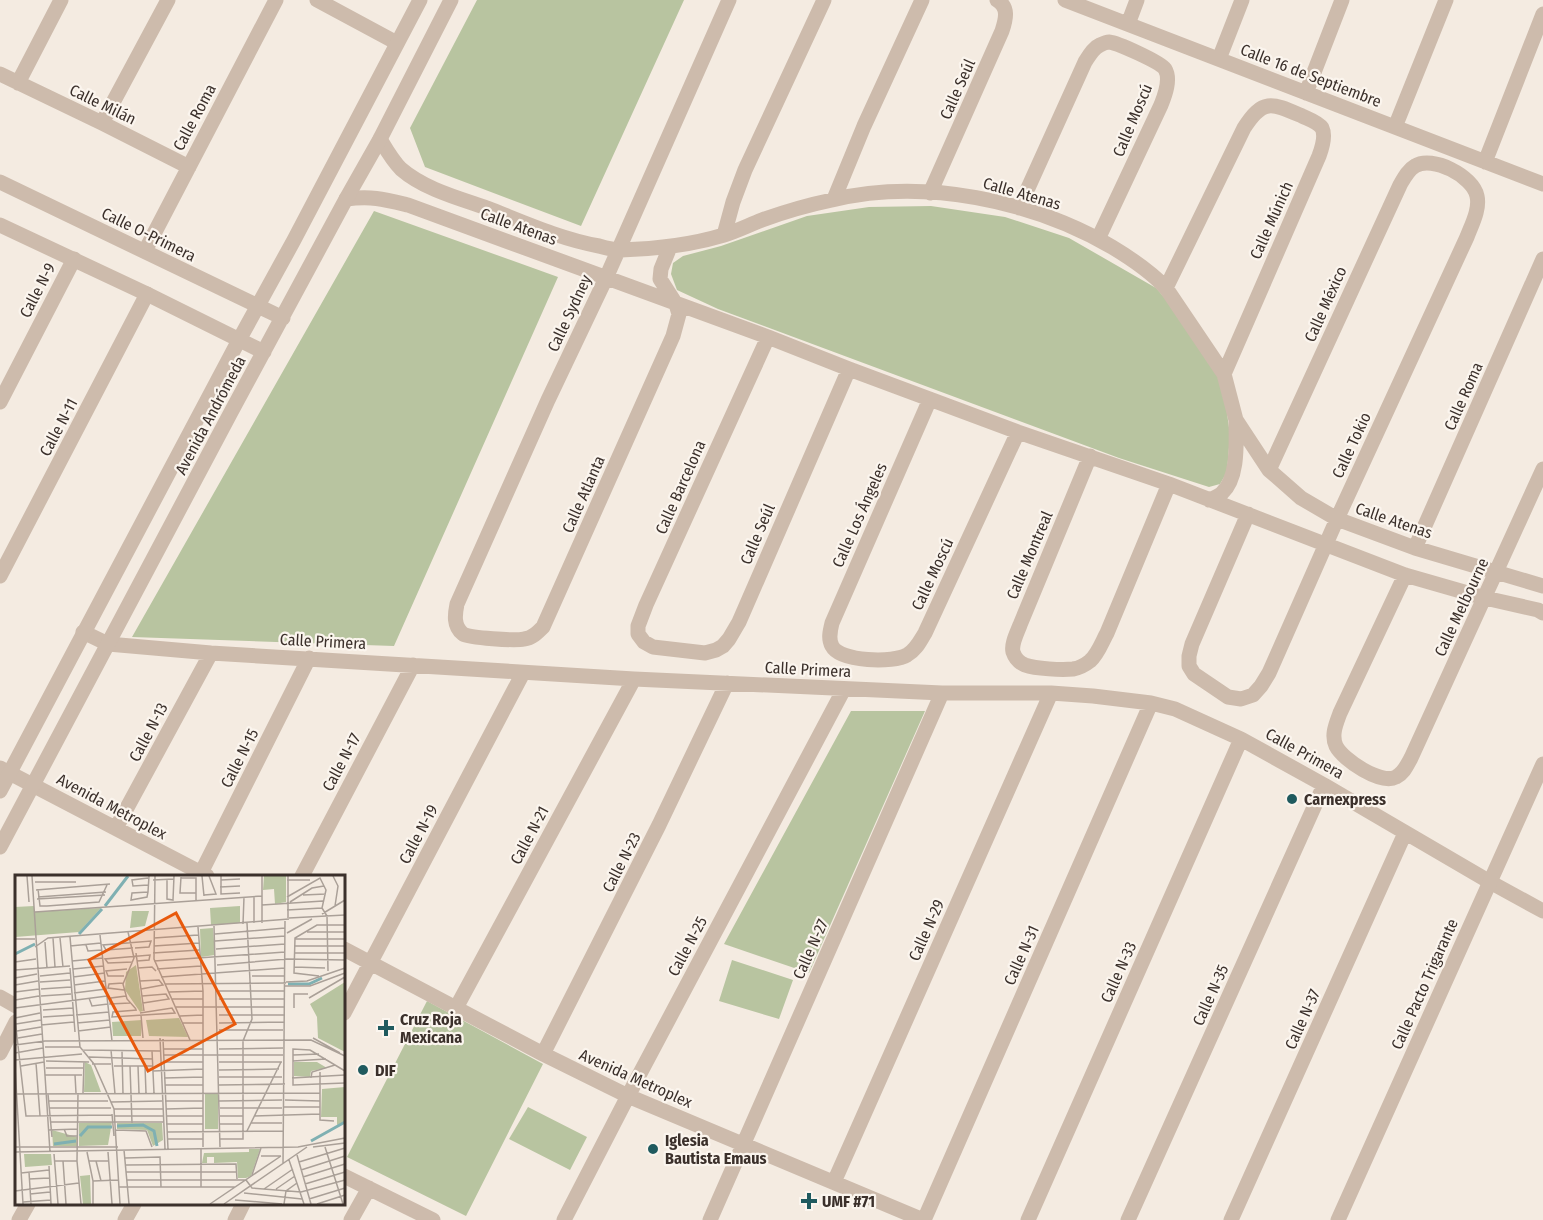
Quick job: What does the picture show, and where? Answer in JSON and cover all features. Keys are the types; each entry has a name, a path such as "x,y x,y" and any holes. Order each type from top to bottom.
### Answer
{"street":[{"path":"18,83 61,0"},
{"path":"102,123 168,0"},
{"name":"Calle Roma","path":"145,251 276,0"},
{"path":"317,0 397,43"},
{"name":"Avenida Andrómeda","path":"0,791 5,771 83,632 420,0"},
{"name":"Avenida Andrómeda","path":"0,847 380,139 451,0"},
{"name":"Calle Sydney","path":"470,636 463,633 454,618 457,604 548,400 606,278 729,0"},
{"path":"724,235 745,170 824,0"},
{"path":"834,199 864,126 922,0"},
{"name":"Calle Seúl","path":"930,193 1002,31 1006,19 1005,8 997,0"},
{"name":"Calle 16 de Septiembre","path":"1065,0 1543,184"},
{"path":"1128,24 1137,0"},
{"path":"1219,59 1242,0"},
{"path":"1306,93 1342,0"},
{"path":"1395,127 1446,0"},
{"path":"1485,162 1543,14"},
{"name":"Calle Moscú","path":"1019,208 1085,62 1097,46 1111,42 1159,63 1166,70 1168,81 1161,105 1098,239"},
{"name":"Calle Milán","path":"0,74 189,167"},
{"name":"Calle Múnich","path":"1167,288 1244,128 1256,111 1264,106 1275,106 1315,122 1322,128 1320,156 1224,374"},
{"name":"Calle Atenas","path":"380,139 401,169 421,182 580,243 618,250 670,247 724,235 763,219 834,199 873,193 930,193 988,200 1019,208 1080,230 1137,262 1155,276 1167,288 1224,374 1236,420 1236,454 1233,473 1228,485 1221,494 1209,500"},
{"name":"Calle México","path":"1269,470 1397,190 1415,166 1426,163"},
{"name":"Calle Tokio","path":"1248,514 1192,644 1189,656 1189,666 1194,674 1228,697 1241,699 1253,694 1269,673 1475,217 1478,204 1477,194 1471,184 1461,175 1439,165 1426,163"},
{"name":"Calle O-Primera","path":"0,182 283,318"},
{"name":"Calle Atenas","path":"346,199 368,197 408,205 768,337 1018,432 1169,484 1405,575 1543,613"},
{"path":"0,225 264,352"},
{"path":"528,249 536,227"},
{"path":"670,247 660,279 676,304"},
{"name":"Calle Roma","path":"1415,548 1543,259"},
{"name":"Calle N-9","path":"0,402 74,260"},
{"name":"Calle N-11","path":"0,576 147,294"},
{"name":"Calle Atlanta","path":"470,636 525,639 535,635 543,627 673,336 679,314 676,304"},
{"name":"Calle Barcelona","path":"653,647 644,642 638,634 638,626 768,337"},
{"name":"Calle Seúl","path":"653,647 705,653 723,646 729,639 739,622 849,369"},
{"name":"Calle Los Ángeles","path":"832,647 829,636 832,623 930,399"},
{"name":"Calle Atenas","path":"1236,420 1269,470 1301,498 1337,519 1415,548 1543,586"},
{"name":"Calle Moscú","path":"832,647 840,654 851,658 892,660 910,654 917,646 1018,432"},
{"name":"Calle Montreal","path":"1090,456 1014,642 1012,650 1016,659 1024,665 1071,669 1080,667 1091,660 1107,633 1169,484"},
{"name":"Calle Melbourne","path":"1405,575 1340,713 1334,731 1335,744 1342,754 1355,764 1385,779 1395,777 1403,771 1411,758 1543,469"},
{"name":"Calle Primera","path":"83,632 108,644 211,653 634,679 942,693 1051,693 1151,704 1175,709 1241,738 1543,911"},
{"name":"Calle N-13","path":"116,828 211,653"},
{"name":"Calle N-15","path":"204,875 309,658"},
{"name":"Calle N-17","path":"303,875 413,664"},
{"name":"Calle N-19","path":"345,1011 523,673"},
{"name":"Calle N-21","path":"456,1008 634,679"},
{"name":"Calle N-23","path":"543,1054 659,825 727,683"},
{"name":"Calle N-25","path":"564,1220 844,689"},
{"name":"Calle N-27","path":"710,1220 942,693"},
{"name":"Calle N-29","path":"834,1182 1051,693"},
{"name":"Calle N-31","path":"924,1220 1151,704"},
{"name":"Calle N-33","path":"1028,1220 1241,738"},
{"name":"Calle Pacto Trigarante","path":"1338,1220 1543,764"},
{"name":"Avenida Metroplex","path":"5,771 204,875"},
{"name":"Calle N-35","path":"1128,1220 1324,785"},
{"name":"Calle N-37","path":"1231,1220 1405,833"},
{"name":"Avenida Metroplex","path":"345,950 628,1096 924,1220"},
{"path":"0,997 15,1005"},
{"path":"0,1053 15,1024"},
{"path":"345,1176 433,1220"},
{"path":"351,1220 369,1188"},
{"path":"19,1220 27,1205"},
{"path":"125,1220 133,1205"},
{"path":"235,1220 242,1205"}],"green space":[{"path":"477,0 684,0 581,226 425,167 410,128"},
{"path":"931,206 1005,217 1069,238 1156,288 1194,331 1222,376 1230,435 1227,472 1220,484 1209,487 1119,458 718,309 677,290 671,274 673,263 683,256 721,246 807,216 869,207"},
{"path":"374,211 558,277 394,646 132,637"},
{"path":"851,711 925,711 809,973 724,944"},
{"path":"732,960 793,980 779,1019 719,1001"},
{"path":"427,1001 543,1064 466,1216 347,1157"},
{"path":"528,1107 587,1137 570,1170 509,1139"}],"place":[{"name":"Carnexpress","path":"1292,799"},
{"name":"Cruz Roja Mexicana","path":"386,1028"},
{"name":"DIF","path":"363,1070"},
{"name":"Iglesia Bautista Emaus","path":"653,1149"},
{"name":"UMF #71","path":"809,1201"}]}
